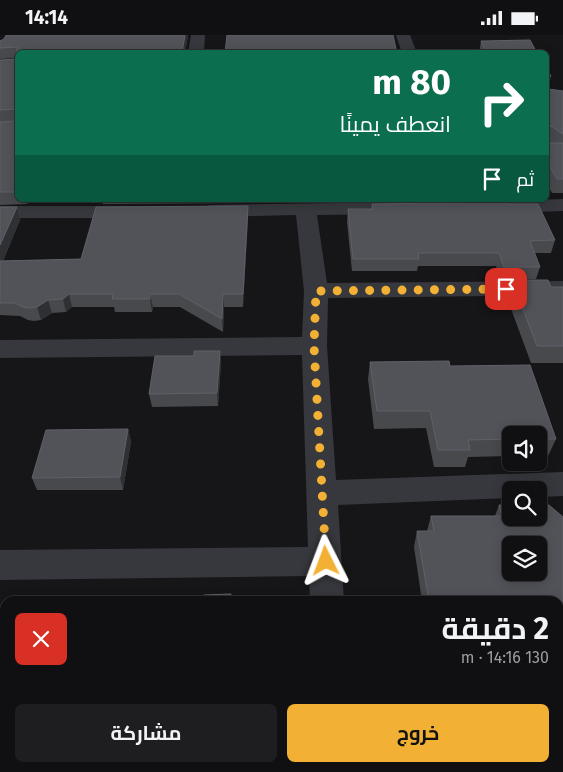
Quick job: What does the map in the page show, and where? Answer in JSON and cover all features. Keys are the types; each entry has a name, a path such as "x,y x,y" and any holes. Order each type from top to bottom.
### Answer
{"street":[{"path":"196,50 198,35"},
{"path":"403,35 409,50"},
{"path":"484,207 549,204"},
{"path":"187,211 425,208"},
{"path":"306,209 316,291 314,346 327,596"},
{"path":"0,212 148,212"},
{"path":"316,291 563,288"},
{"path":"0,349 314,346"},
{"path":"323,493 563,484"},
{"path":"0,565 326,561"}],"building":[{"path":"6,35 185,35 182,50 17,50 17,47 0,48 0,41"},
{"path":"227,35 393,35 396,50 225,50"},
{"path":"530,40 535,50 485,50 481,41"},
{"path":"15,59 15,109 0,110 0,60"},
{"path":"549,89 563,91 563,134 549,125"},
{"path":"15,121 15,192 0,192 0,122"},
{"path":"549,143 563,143 563,179 557,179 549,165"},
{"path":"506,202 508,204 538,204 555,240 530,241 540,267 504,267 499,253 418,253 419,259 353,259 348,209 373,209 372,204"},
{"path":"248,206 243,294 223,294 222,319 179,294 150,294 150,299 112,299 113,294 69,294 63,299 48,300 37,307 30,308 15,303 0,303 0,261 81,259 96,207"},
{"path":"0,207 17,207 0,245"},
{"path":"512,280 548,280 551,287 563,287 563,346 537,346"},
{"path":"194,351 220,351 217,393 149,394 155,356 194,356"},
{"path":"449,361 450,366 530,365 556,439 547,439 547,426 502,426 502,439 468,440 470,450 438,450 430,411 377,411 370,362"},
{"path":"128,429 120,477 32,478 46,430"},
{"path":"499,505 502,505 502,516"},
{"path":"547,505 549,505 563,517 563,596 428,596 417,531 434,531 431,516 502,516 502,526 547,526"},
{"path":"231,594 231,596 204,596"}],"route":[{"path":"326,561 314,346 316,291 506,289"}]}
